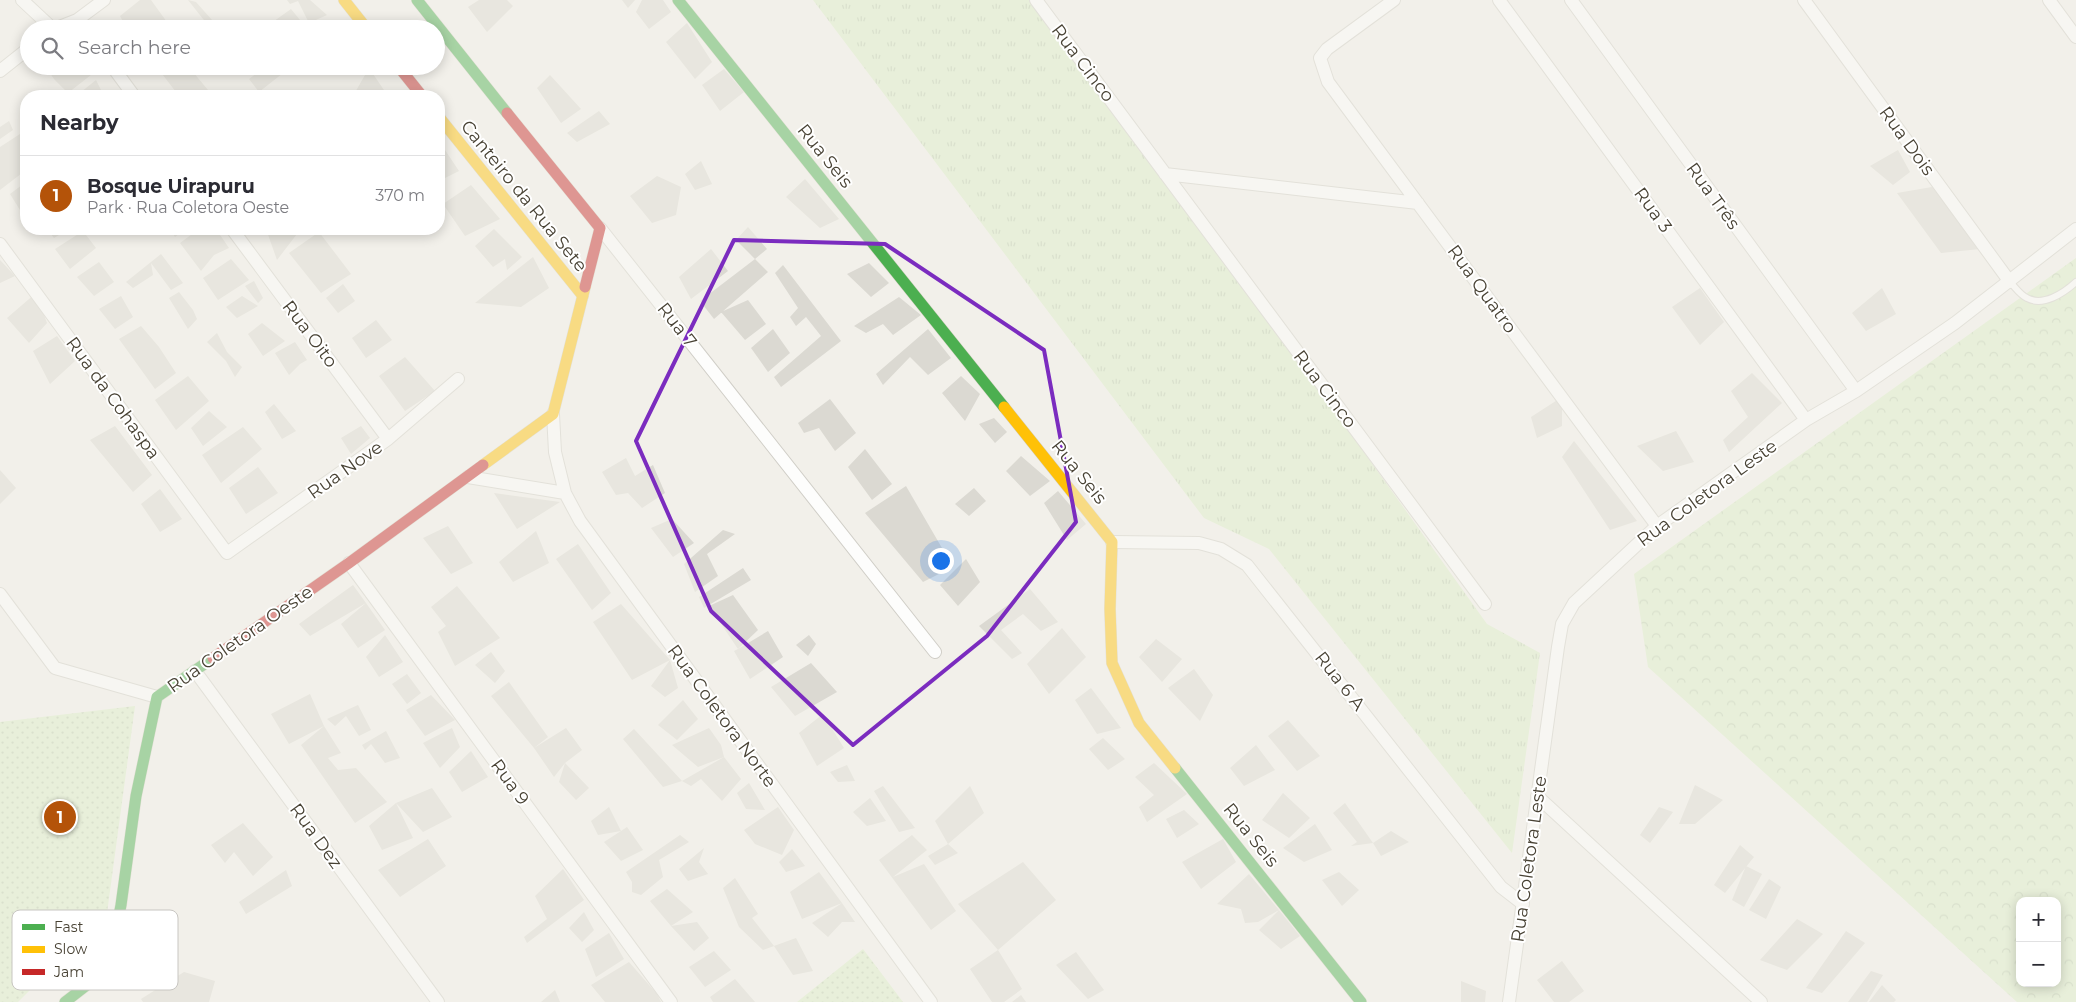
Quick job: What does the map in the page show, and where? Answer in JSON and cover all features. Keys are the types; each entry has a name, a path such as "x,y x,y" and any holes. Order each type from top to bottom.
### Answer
{"street":[{"path":"22,0 43,20"},
{"path":"85,20 104,0"},
{"path":"344,0 361,20"},
{"name":"Rua 7","path":"417,0 433,20"},
{"name":"Rua Seis","path":"678,0 1112,542 1110,609 1112,663 1138,723 1361,1002"},
{"name":"Rua Cinco","path":"1036,0 1485,604"},
{"name":"Rua Quatro","path":"1394,0 1327,49 1320,58 1328,82 1657,526"},
{"name":"Rua 3","path":"1499,0 1806,420"},
{"name":"Rua Três","path":"1571,0 1856,391"},
{"name":"Rua Dois","path":"1804,0 2010,282"},
{"path":"2049,0 2076,37"},
{"name":"Rua 7","path":"445,35 935,652"},
{"path":"0,70 20,55"},
{"path":"119,75 130,90"},
{"path":"405,75 417,90"},
{"name":"Canteiro da Rua Sete","path":"445,124 583,296"},
{"path":"1165,174 1418,203"},
{"path":"553,414 600,228"},
{"name":"Rua Coletora Leste","path":"1510,1002 1562,624 1574,603 1657,526 1806,420 1856,391 1955,323 2076,229"},
{"name":"Rua Oito","path":"236,235 388,439"},
{"name":"Rua da Cohaspa","path":"0,244 227,553"},
{"name":"Rua Nove","path":"227,553 388,439 458,379"},
{"name":"Rua Coletora Oeste","path":"120,910 136,796 156,697 349,562 553,414"},
{"name":"Rua Coletora Norte","path":"553,414 555,452 564,493 580,521 930,1002"},
{"path":"468,477 564,493"},
{"name":"Rua 6 A","path":"1112,542 1198,543 1221,549 1247,565 1501,887 1523,904"},
{"name":"Rua 9","path":"349,562 671,1002"},
{"path":"0,594 55,668 156,697"},
{"name":"Rua Dez","path":"195,671 438,1002"},
{"path":"1537,796 1761,1002"},
{"name":"Rua Coletora Oeste","path":"65,1002 81,990"}],"lane":[{"path":"2010,282 2025,297 2035,302 2046,300 2066,291 2076,282"}],"highlighted area":[{"path":"734,240 885,244 1044,350 1076,522 987,636 853,745 711,611 636,441"}],"green space":[{"path":"813,0 1040,0 1487,624 1540,653 1512,853 1269,549 1204,518"},
{"path":"2076,258 2076,1002 2017,1002 1648,667 1634,574"},
{"path":"135,706 107,910 12,910 12,990 30,990 18,1002 0,1002 0,722"},
{"path":"863,949 903,1002 797,1002"}],"building":[{"path":"140,0 151,0 165,20 122,20 120,16"},
{"path":"188,0 196,2 212,20 204,20"},
{"path":"287,0 310,0 327,15 316,20 308,20 298,1 290,4"},
{"path":"479,0 507,0 513,6 487,32 468,7"},
{"path":"622,0 635,0 628,8"},
{"path":"642,0 663,0 671,12 649,29 636,12"},
{"path":"291,9 300,20 276,20"},
{"path":"687,23 712,62 695,79 666,42"},
{"path":"724,69 744,92 720,111 702,85"},
{"path":"51,75 91,75 72,90 65,90"},
{"path":"163,75 196,75 208,90 174,90"},
{"path":"254,75 281,75 262,90 257,90 249,79"},
{"path":"365,75 374,75 384,90 356,90"},
{"path":"550,75 581,109 561,123 537,88"},
{"path":"96,80 101,90 84,90"},
{"path":"599,111 610,124 577,142 567,133"},
{"path":"9,121 13,130 0,139 0,127"},
{"path":"20,134 20,175 0,190 0,147"},
{"path":"445,150 459,171 445,178"},
{"path":"1898,150 1910,172 1893,185 1870,166"},
{"path":"701,161 712,184 695,190 685,174"},
{"path":"657,176 681,187 676,215 652,223 630,196"},
{"path":"805,179 839,219 820,228 786,197"},
{"path":"471,185 500,219 465,236 445,207 445,203"},
{"path":"20,186 20,210 10,194"},
{"path":"1932,187 1980,249 1941,253 1897,193"},
{"path":"748,227 767,249 755,259 736,240"},
{"path":"494,229 522,257 507,270 505,259 493,267 475,246"},
{"path":"77,235 86,235 96,248 70,269 55,249"},
{"path":"191,235 220,235 229,248 214,255 201,271 180,243"},
{"path":"268,235 296,235 277,260"},
{"path":"315,235 321,235 351,274 321,293 289,253"},
{"path":"711,249 728,271 691,299 679,277"},
{"path":"161,254 183,283 171,290 151,263 153,275 133,288 126,282"},
{"path":"533,257 549,288 521,307 475,303"},
{"path":"231,259 249,280 218,300 203,278"},
{"path":"755,259 768,272 714,319 700,301"},
{"path":"0,260 15,276 0,283"},
{"path":"99,262 114,282 94,296 77,277"},
{"path":"869,263 889,283 871,297 847,274"},
{"path":"783,265 841,341 781,387 774,377 821,336 806,317 796,326 790,317 798,308 775,273"},
{"path":"254,281 263,298 258,303 245,286"},
{"path":"343,284 355,301 338,313 326,298"},
{"path":"1700,288 1724,322 1700,345 1672,307"},
{"path":"1882,288 1896,314 1866,331 1852,313"},
{"path":"179,292 193,310 197,319 188,329 169,298"},
{"path":"36,293 47,323 29,343 7,318"},
{"path":"121,296 133,317 115,329 99,309"},
{"path":"242,296 258,306 237,318 226,307"},
{"path":"899,297 921,315 893,335 883,324 866,333 854,326"},
{"path":"748,300 766,324 745,340 721,312"},
{"path":"376,320 392,340 366,358 352,338"},
{"path":"262,323 285,341 263,356 248,334"},
{"path":"141,326 159,347 176,373 155,389 119,339"},
{"path":"773,329 790,353 768,372 751,348"},
{"path":"928,329 951,358 928,375 910,357 883,385 876,374"},
{"path":"217,333 227,352 242,367 235,377 226,361 207,342"},
{"path":"57,336 75,361 50,384 33,351"},
{"path":"295,342 307,360 289,375 275,353"},
{"path":"405,357 435,391 405,411 379,376"},
{"path":"1752,373 1782,403 1729,452 1723,440 1748,417 1731,391"},
{"path":"188,376 209,401 176,430 155,400"},
{"path":"961,376 980,394 965,421 942,393"},
{"path":"1562,397 1562,426 1537,438 1531,417"},
{"path":"830,399 856,433 835,451 819,428 804,433 798,423"},
{"path":"274,404 296,431 282,439 265,412"},
{"path":"209,411 227,427 203,446 191,428"},
{"path":"994,418 1007,432 995,443 979,424"},
{"path":"115,426 152,475 133,492 90,440"},
{"path":"361,426 370,438 351,454 341,438"},
{"path":"243,427 262,449 221,483 202,455"},
{"path":"1676,431 1694,462 1663,471 1637,446"},
{"path":"1574,441 1637,521 1610,530 1562,457"},
{"path":"865,449 892,484 872,500 848,467"},
{"path":"1021,456 1050,481 1030,496 1006,471"},
{"path":"626,458 635,476 653,465 665,493 642,508 628,493 616,495 602,472"},
{"path":"258,467 278,493 246,514 229,488"},
{"path":"0,470 16,488 0,504"},
{"path":"906,486 953,567 923,582 865,513"},
{"path":"974,488 986,501 969,516 955,504"},
{"path":"160,489 182,519 160,532 141,504"},
{"path":"1058,491 1086,524 1067,540 1044,503"},
{"path":"494,493 560,502 517,529"},
{"path":"672,519 694,543 673,557 651,528"},
{"path":"448,526 473,563 451,574 423,538"},
{"path":"723,530 735,534 707,554 718,576 695,592 684,564"},
{"path":"536,531 549,563 513,582 499,562"},
{"path":"578,544 611,593 592,610 556,559"},
{"path":"966,559 980,582 958,606 940,585"},
{"path":"743,568 751,580 704,608 699,597"},
{"path":"353,585 366,603 310,636 299,624"},
{"path":"457,586 500,638 455,666 438,632 446,626 431,607"},
{"path":"1030,589 1058,622 1041,631 1023,614 1001,630 1022,653 1012,659 979,626"},
{"path":"733,595 758,630 738,649 709,606"},
{"path":"366,603 385,630 358,648 341,624"},
{"path":"621,604 670,660 632,680 593,622"},
{"path":"1062,628 1086,657 1049,694 1027,664"},
{"path":"768,631 783,657 750,679 734,651"},
{"path":"385,635 403,662 379,677 366,657"},
{"path":"809,635 816,644 808,656 796,645"},
{"path":"1156,639 1182,659 1162,682 1139,657"},
{"path":"491,652 505,671 495,683 475,665"},
{"path":"670,660 678,688 665,697 651,686"},
{"path":"811,663 837,692 795,716 771,687"},
{"path":"1194,669 1213,695 1200,721 1168,688"},
{"path":"407,674 421,693 407,704 392,684"},
{"path":"509,682 548,737 534,748 491,696"},
{"path":"1091,688 1121,728 1097,734 1075,700"},
{"path":"310,694 324,726 289,744 271,714"},
{"path":"431,695 455,720 425,736 406,710"},
{"path":"683,700 698,719 677,740 658,725"},
{"path":"358,705 371,730 359,736 346,716 335,726 327,719"},
{"path":"823,714 844,748 817,766 799,733"},
{"path":"1288,720 1320,756 1297,771 1268,736"},
{"path":"324,726 341,753 328,758 338,770 356,768 387,802 355,823 301,745"},
{"path":"452,728 460,747 440,768 423,743"},
{"path":"566,728 582,750 565,763 554,777 534,748"},
{"path":"709,728 721,745 724,757 698,767 672,745"},
{"path":"634,729 682,781 663,787 623,739"},
{"path":"386,731 400,758 385,763 371,744 365,750 362,745"},
{"path":"1103,738 1125,759 1108,770 1089,749"},
{"path":"1256,745 1275,770 1244,786 1230,768"},
{"path":"471,751 488,777 462,792 449,772"},
{"path":"724,757 741,779 722,801 701,779 691,786 682,781"},
{"path":"565,763 589,788 576,800 559,782"},
{"path":"1154,763 1187,794 1147,822 1139,807 1154,795 1135,777"},
{"path":"847,765 855,781 838,782 830,772"},
{"path":"749,783 765,810 746,809 737,793"},
{"path":"1695,785 1723,800 1695,824 1679,824"},
{"path":"883,786 915,828 899,832 874,791"},
{"path":"970,786 984,813 948,844 935,821"},
{"path":"432,788 452,817 423,832 396,803"},
{"path":"1283,793 1310,818 1289,838 1262,820"},
{"path":"870,798 886,821 867,826 853,812"},
{"path":"396,803 413,838 382,850 369,826"},
{"path":"1345,803 1373,843 1351,846 1357,842 1333,813"},
{"path":"609,807 621,831 598,835 591,821"},
{"path":"778,807 794,830 782,855 755,844 744,830"},
{"path":"1659,807 1673,812 1650,843 1640,835"},
{"path":"1184,810 1199,824 1177,838 1166,819"},
{"path":"243,823 273,857 253,876 234,852 225,863 211,845"},
{"path":"1315,824 1332,850 1304,862 1283,848"},
{"path":"627,827 643,850 621,861 604,842"},
{"path":"1391,831 1409,842 1381,856 1373,843"},
{"path":"680,835 689,842 659,860 663,877 641,895 632,892 632,882 626,872"},
{"path":"912,835 927,850 893,877 924,864 956,911 931,930 879,860"},
{"path":"428,839 446,866 400,897 378,870"},
{"path":"1223,839 1236,862 1201,889 1182,862"},
{"path":"948,844 958,853 935,865 928,856"},
{"path":"1740,845 1754,857 1725,893 1714,885"},
{"path":"704,848 699,862 708,874 688,881 679,869"},
{"path":"792,849 805,866 786,872 779,862"},
{"path":"1023,862 1056,900 998,950 958,904"},
{"path":"1746,866 1762,874 1744,907 1732,900"},
{"path":"563,869 584,900 527,943 524,937 547,919 535,896"},
{"path":"286,870 292,886 246,914 239,902"},
{"path":"819,872 842,903 802,919 790,892"},
{"path":"1339,872 1359,890 1342,906 1322,880"},
{"path":"1249,874 1279,910 1258,922 1245,923 1241,909 1217,904"},
{"path":"735,878 758,914 752,918 774,946 763,950 739,927 723,888"},
{"path":"1769,879 1781,887 1766,919 1749,910"},
{"path":"667,889 693,912 671,926 650,901"},
{"path":"842,903 855,922 842,922 828,937 812,923"},
{"path":"1279,910 1300,936 1281,949 1259,930"},
{"path":"584,912 594,930 582,942 569,928"},
{"path":"1797,919 1823,934 1787,970 1760,960"},
{"path":"697,922 709,938 694,951 671,926"},
{"path":"1846,931 1865,943 1822,993 1806,988"},
{"path":"609,933 624,959 596,977 585,949"},
{"path":"796,938 813,971 793,975 774,946"},
{"path":"998,950 1022,989 1004,1002 992,1002 970,969"},
{"path":"714,951 731,970 705,987 689,967"},
{"path":"1076,952 1104,990 1088,999 1056,965"},
{"path":"1562,961 1584,991 1569,1002 1554,1002 1537,980"},
{"path":"629,962 657,994 661,1002 605,1002 591,985"},
{"path":"1871,971 1883,975 1867,1002 1848,1002"},
{"path":"184,972 215,981 209,1002 143,1002 141,999 155,990 178,990 178,976"},
{"path":"735,979 755,1002 713,1002 710,997"},
{"path":"1461,981 1486,991 1485,1002 1461,1002"},
{"path":"1882,985 1896,1000 1894,1002 1869,1002"},
{"path":"555,990 560,1002 541,1002"},
{"path":"1021,995 1026,1002 1012,1002"}],"traffic: fast":[{"path":"417,0 433,20"},
{"path":"678,0 1004,407"},
{"path":"445,35 507,113"},
{"path":"120,910 136,796 157,697 213,658"},
{"path":"1175,768 1361,1002"},
{"path":"65,1002 81,990"}],"traffic: slow":[{"path":"344,0 360,20"},
{"path":"445,124 583,296"},
{"path":"483,465 553,414 585,287"},
{"path":"1004,407 1112,542 1110,609 1112,663 1139,723 1175,768"}],"traffic: jam":[{"path":"405,75 417,90"},
{"path":"507,113 600,228 585,287"},
{"path":"213,658 349,563 483,465"}],"place":[{"name":"Bosque Uirapuru","path":"60,817"}]}
